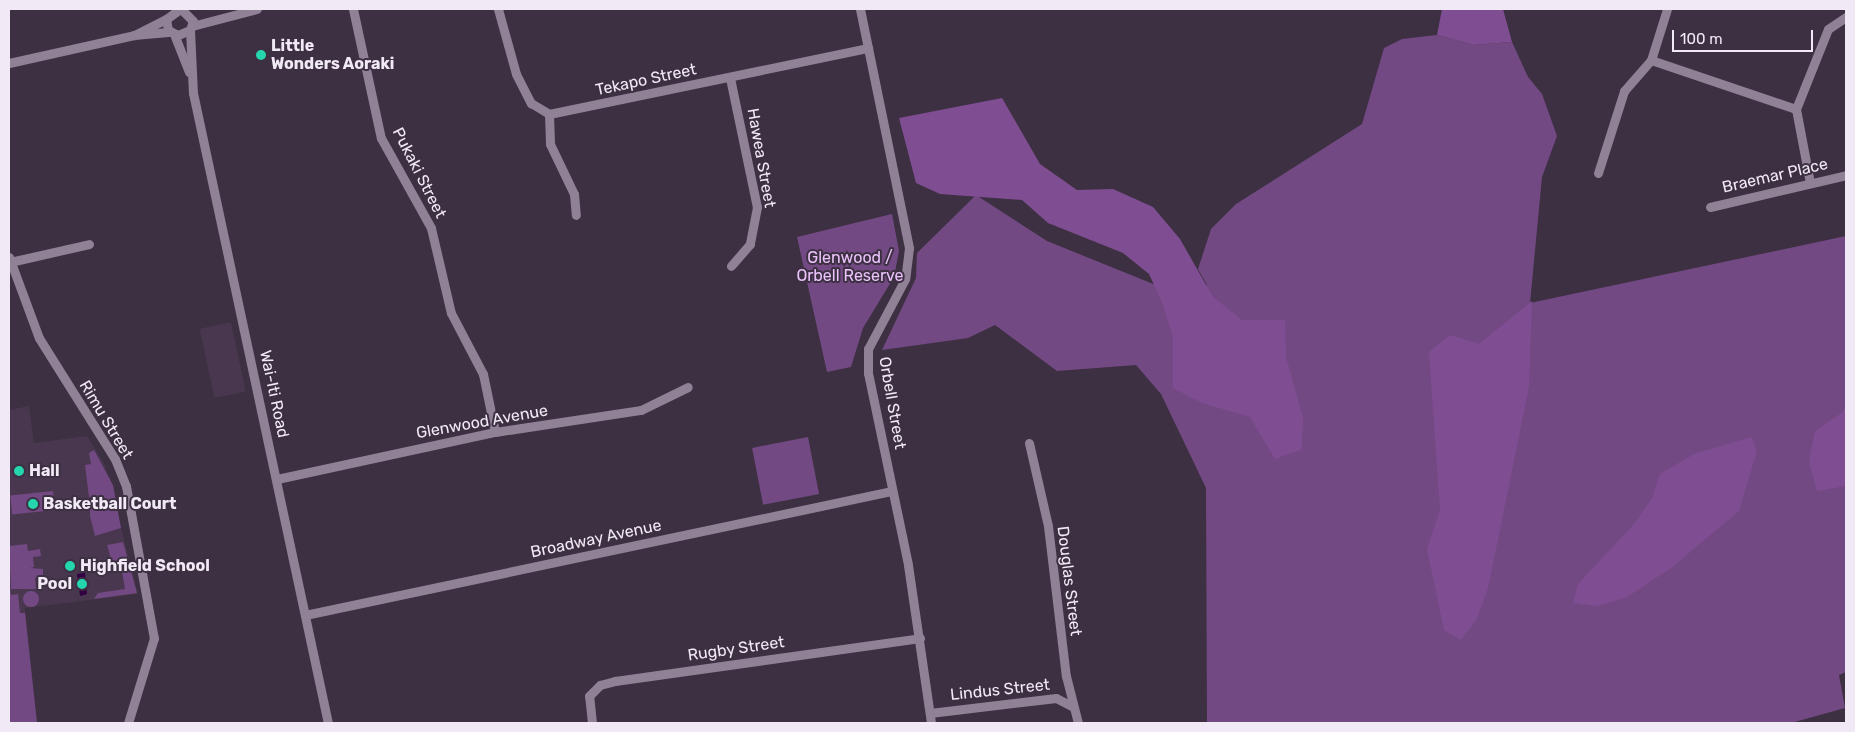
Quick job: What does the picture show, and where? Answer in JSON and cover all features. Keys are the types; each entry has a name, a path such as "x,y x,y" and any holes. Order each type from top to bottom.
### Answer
{"street":[{"path":"134,35 169,14 184,9 191,28"},
{"path":"9,63 134,35 173,33 257,9"},
{"name":"Pukaki Street","path":"353,9 381,138 431,228 451,313 483,374 495,432"},
{"path":"498,9 516,74 531,103 549,114 550,144 574,194 576,214"},
{"name":"Orbell Street","path":"860,9 908,248 905,279 867,355 920,638 932,723"},
{"path":"1598,173 1624,91 1652,60 1667,9"},
{"name":"Wai-Iti Road","path":"169,14 173,33 189,72 328,723"},
{"path":"1810,183 1796,109 1828,29 1846,17"},
{"name":"Wai-Iti Road","path":"189,72 191,28"},
{"name":"Tekapo Street","path":"549,114 868,48"},
{"path":"1652,60 1796,109"},
{"name":"Hawea Street","path":"730,78 757,207 750,244 731,266"},
{"name":"Braemar Place","path":"1710,207 1846,175"},
{"path":"10,259 89,244"},
{"name":"Rimu Street","path":"10,259 39,338 115,459 126,486 154,638 128,723"},
{"name":"Glenwood Avenue","path":"277,478 495,432 641,410 688,387"},
{"name":"Douglas Street","path":"1029,443 1048,526 1072,706 1078,723"},
{"name":"Broadway Avenue","path":"305,615 892,491"},
{"name":"Rugby Street","path":"592,723 589,696 608,683 920,638"},
{"name":"Lindus Street","path":"930,713 1056,698 1072,706"}],"shaded area":[{"path":"1442,9 1503,9 1512,42 1473,45 1437,35"},
{"path":"1002,98 1040,164 1077,190 1113,189 1153,207 1180,239 1213,297 1242,320 1285,320 1286,357 1303,418 1302,449 1275,459 1250,417 1202,403 1173,388 1173,337 1162,302 1149,274 1123,253 1048,223 1022,200 940,194 916,183 899,118"},
{"path":"1532,301 1529,387 1488,588 1476,620 1461,640 1444,630 1427,549 1440,510 1429,352 1450,335 1479,344"},
{"path":"231,322 246,391 214,398 200,329"},
{"path":"1846,402 1846,486 1817,491 1809,462 1815,431 1843,412"},
{"name":"Highfield School","path":"29,406 34,443 87,436 105,465 138,594 25,608 37,723 9,723 9,410"},
{"path":"1751,437 1757,451 1739,511 1671,568 1627,597 1597,606 1573,603 1578,584 1635,523 1652,498 1660,474 1694,454"},
{"name":"Pool","path":"85,573 87,594 80,596 77,574"}],"green space":[{"path":"1437,35 1473,45 1512,42 1528,77 1542,94 1557,136 1542,177 1530,303 1846,236 1846,672 1839,675 1845,708 1791,723 1207,723 1206,488 1161,394 1136,365 1057,371 995,325 968,338 882,350 916,278 917,253 976,195 1047,241 1173,292 1207,285 1198,269 1211,229 1236,204 1362,124 1384,48 1402,39"},
{"name":"Glenwood / Orbell Reserve","path":"892,214 899,251 894,277 863,328 851,367 827,372 797,237"},
{"path":"808,437 819,494 763,505 752,448"},
{"path":"94,450 113,485 121,528 95,536 90,508 96,507 94,497 89,497 85,465 91,464 89,453"},
{"name":"Basketball Court","path":"53,491 55,510 12,514 10,495"},
{"path":"123,542 137,593 94,599 98,593 125,589 122,571 115,572 107,545"},
{"path":"27,544 28,551 40,549 41,556 33,557 34,567 30,568 43,569 43,577 35,578 36,589 11,589 9,546"},
{"path":"9,578 11,595 18,594 20,613 25,613 37,723 9,723"},
{"path":"31,591 39,599 31,607 23,599"}],"place":[{"name":"Little Wonders Aoraki","path":"261,55"},
{"name":"Hall","path":"19,471"},
{"name":"Basketball Court","path":"33,504"},
{"name":"Highfield School","path":"70,566"},
{"name":"Pool","path":"82,584"}]}
